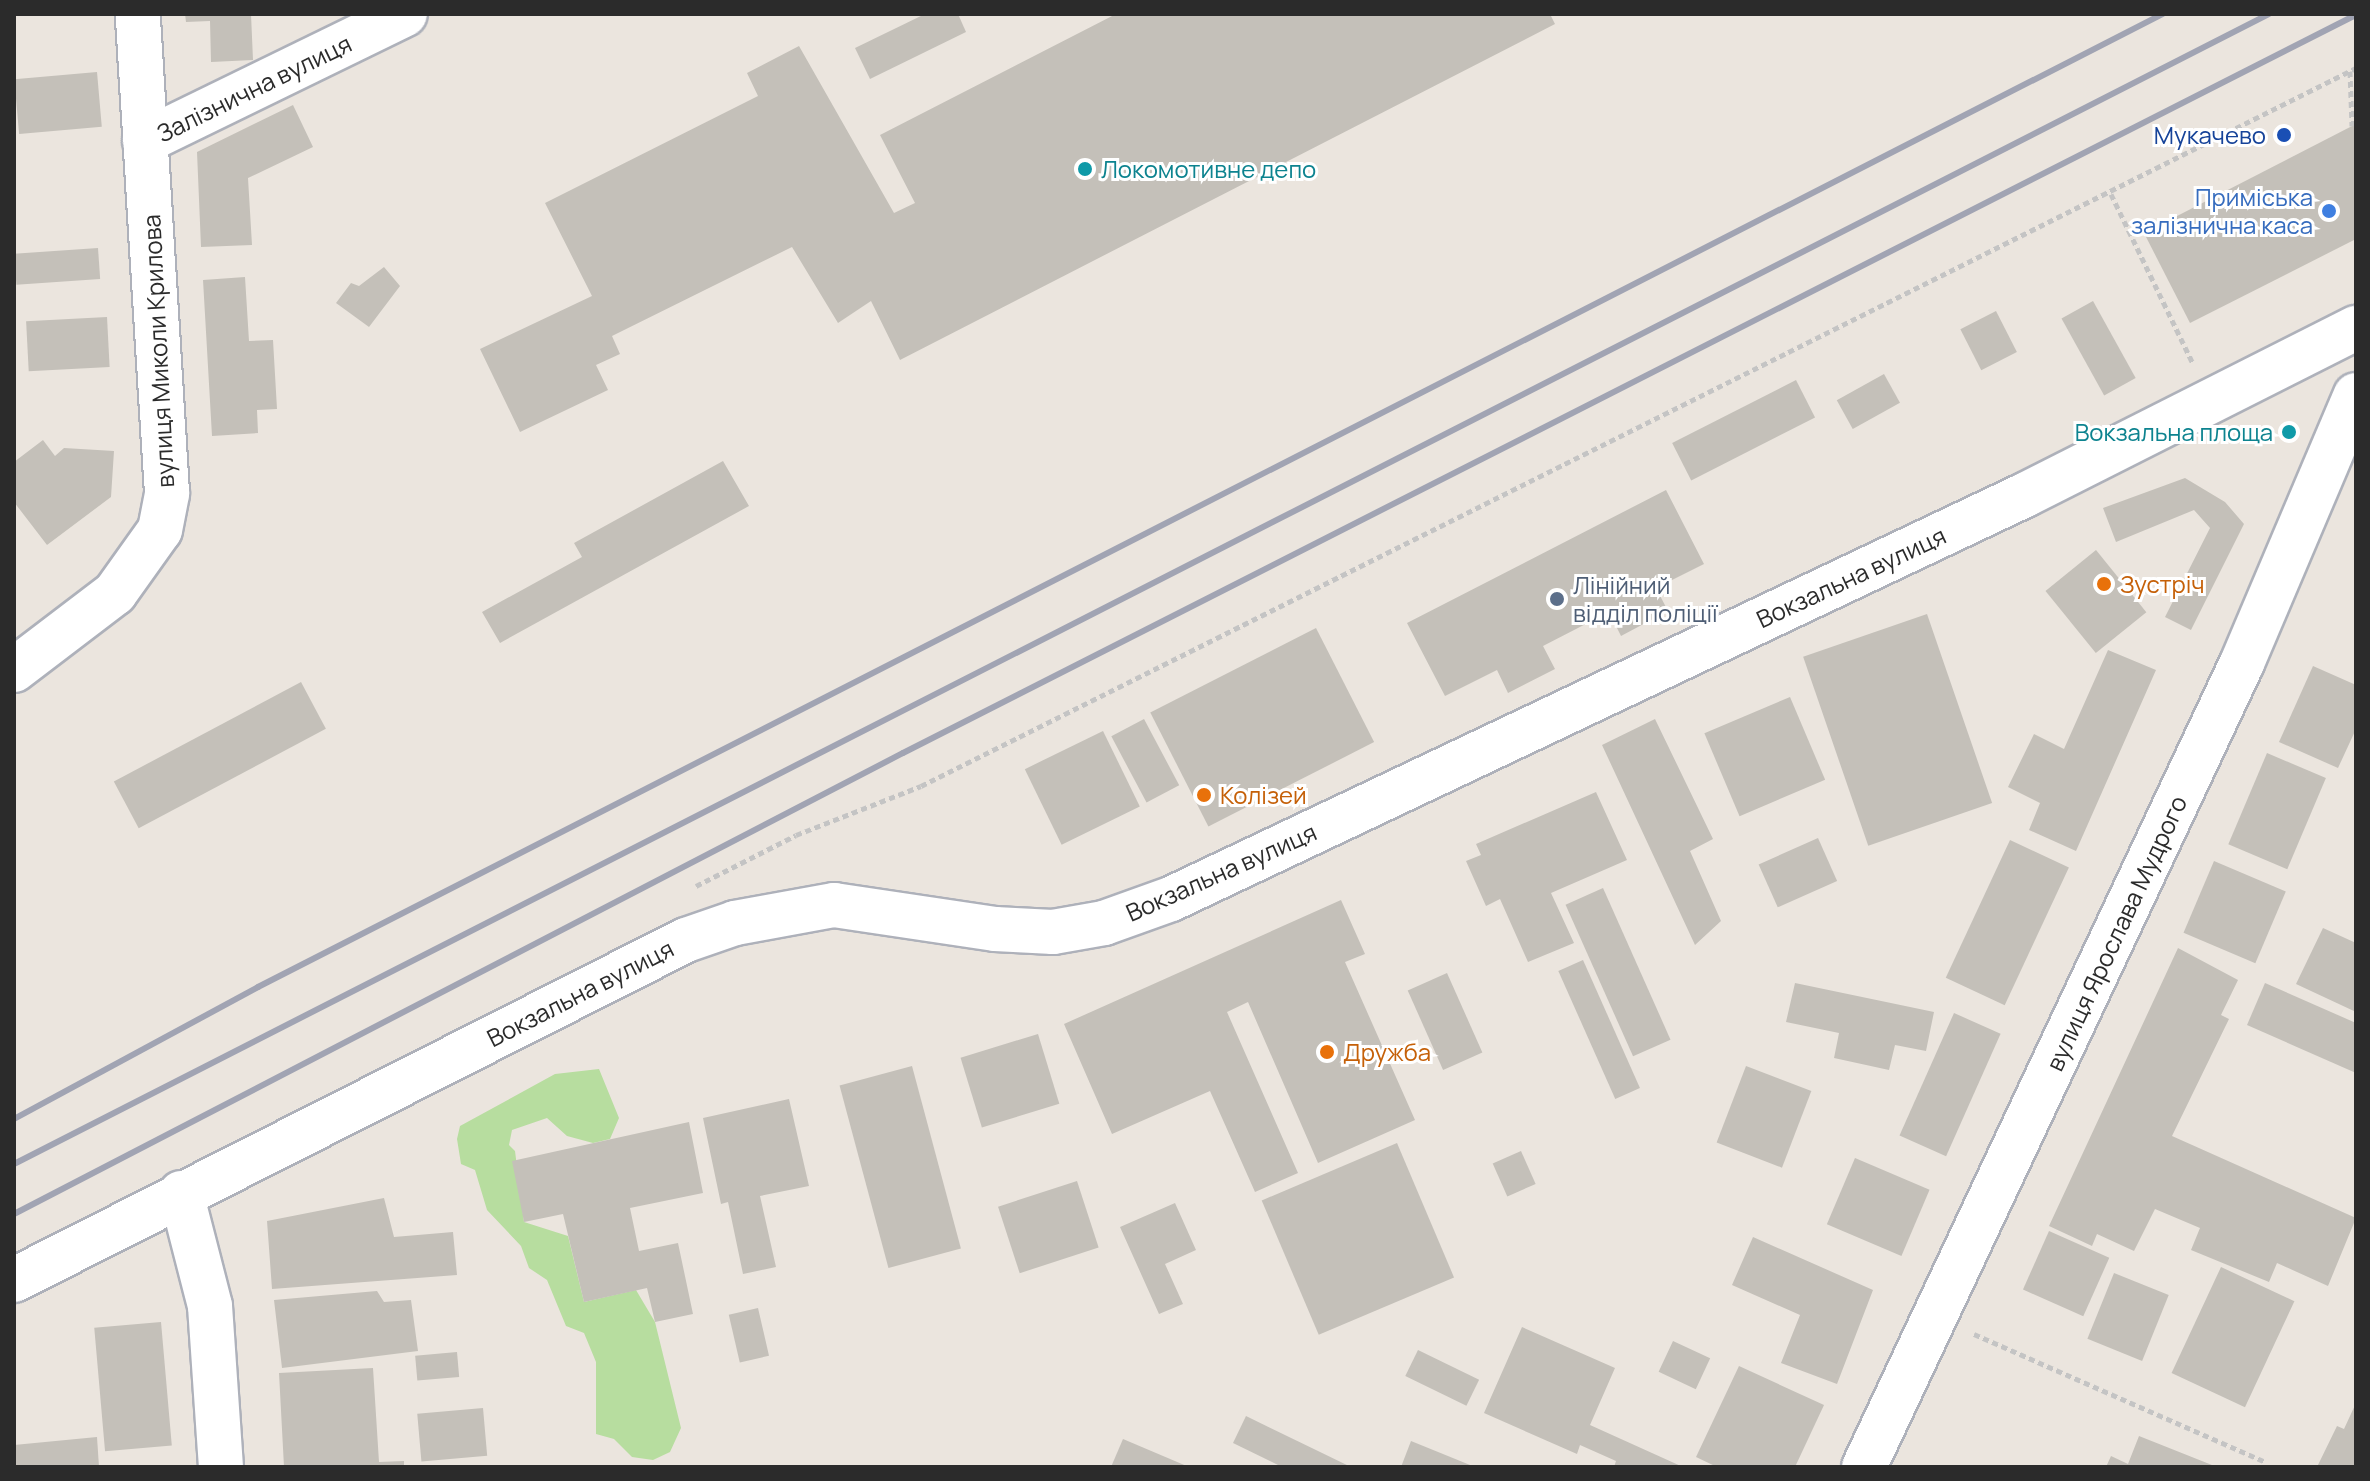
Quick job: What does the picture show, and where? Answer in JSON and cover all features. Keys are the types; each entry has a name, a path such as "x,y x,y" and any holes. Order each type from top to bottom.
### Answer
{"street":[{"name":"вулиця Миколи Крилова","path":"14,670 115,593 160,530 167,481 138,14"},
{"name":"Залізнична вулиця","path":"145,141 405,14"},
{"name":"Вокзальна вулиця","path":"14,1280 686,940 735,923 834,905 995,929 1053,932 1104,923 1171,899 2025,495 2356,328"},
{"name":"вулиця Ярослава Мудрого","path":"1864,1467 2242,663 2356,395"},
{"path":"181,1193 210,1306 221,1467"}],"path":[{"path":"683,893 796,835 921,786 2111,194 2353,70 2352,126"},
{"path":"2111,194 2210,401"},
{"path":"1973,1333 2265,1462"}],"green space":[{"path":"599,1069 619,1118 610,1139 593,1143 567,1136 547,1118 512,1130 509,1145 515,1151 524,1222 568,1236 584,1302 636,1290 655,1322 681,1428 670,1452 653,1460 632,1457 614,1439 596,1434 596,1362 584,1333 566,1326 547,1280 529,1268 521,1246 487,1210 475,1170 461,1164 457,1139 460,1126 555,1074"}],"building":[{"path":"185,14 251,14 253,60 211,62 210,21 186,22"},
{"path":"925,14 958,14 966,32 870,79 855,48"},
{"name":"Локомотивне депо","path":"1116,14 1550,14 1555,24 900,360 871,301 838,323 792,247 612,336 620,354 596,365 608,390 520,432 480,349 592,296 545,203 758,96 747,73 799,46 894,213 915,203 880,135"},
{"path":"97,72 102,127 19,134 14,79"},
{"path":"293,105 313,147 248,178 252,245 201,247 197,152"},
{"path":"2356,124 2356,239 2190,323 2144,233"},
{"path":"98,248 100,279 16,285 14,254"},
{"path":"384,267 400,286 369,327 336,303 351,283 359,286"},
{"path":"245,277 249,341 273,340 277,409 257,410 258,433 212,436 203,280"},
{"path":"2093,301 2136,378 2104,395 2062,318"},
{"path":"1996,311 2017,352 1981,370 1960,329"},
{"path":"107,317 110,367 29,371 26,321"},
{"path":"1884,374 1900,403 1853,429 1837,400"},
{"path":"1796,380 1815,417 1691,481 1672,443"},
{"path":"43,440 55,456 64,448 114,451 111,497 47,545 14,502 14,462"},
{"path":"723,461 749,506 500,643 482,612 582,557 574,543"},
{"path":"2185,478 2225,502 2244,524 2191,630 2165,617 2210,528 2194,510 2116,542 2103,508"},
{"name":"Лінійний відділ поліції","path":"1666,490 1704,564 1656,588 1668,611 1621,636 1609,612 1543,646 1555,669 1508,693 1497,670 1445,696 1407,623"},
{"path":"2096,550 2146,612 2096,653 2045,591"},
{"path":"1927,614 1992,803 1868,846 1803,657"},
{"path":"1316,628 1374,742 1208,826 1150,712"},
{"path":"2108,650 2156,670 2076,851 2029,830 2040,803 2008,787 2034,734 2064,749"},
{"path":"2313,666 2356,685 2356,729 2338,768 2279,742"},
{"path":"301,682 326,729 139,828 114,782"},
{"path":"1790,697 1825,780 1740,816 1704,733"},
{"path":"1144,719 1179,785 1147,803 1111,736"},
{"path":"1655,719 1713,839 1690,851 1721,921 1695,945 1602,745"},
{"path":"1103,731 1140,806 1062,845 1025,769"},
{"path":"2267,753 2326,778 2287,869 2228,844"},
{"path":"1596,792 1627,860 1551,893 1574,943 1528,962 1500,899 1486,906 1466,861 1481,855 1476,844"},
{"path":"1818,838 1837,881 1778,907 1759,864"},
{"path":"2010,840 2069,867 2005,1005 1946,978"},
{"path":"2214,861 2286,891 2255,963 2184,933"},
{"path":"1603,888 1671,1040 1633,1056 1566,905"},
{"name":"Дружба","path":"1341,900 1365,954 1345,962 1415,1120 1318,1163 1248,1002 1227,1012 1298,1173 1255,1192 1210,1091 1112,1134 1064,1024"},
{"path":"2323,928 2356,943 2356,1012 2296,984"},
{"path":"2178,948 2238,980 2221,1015 2229,1019 2172,1136 2356,1218 2328,1286 2277,1263 2269,1282 2191,1250 2200,1228 2155,1209 2134,1251 2097,1234 2092,1246 2049,1226"},
{"path":"1583,960 1640,1088 1615,1099 1558,971"},
{"path":"1447,973 1482,1052 1443,1070 1408,990"},
{"path":"1795,983 1934,1012 1926,1051 1895,1045 1889,1070 1834,1058 1839,1033 1786,1022"},
{"path":"2265,983 2356,1023 2356,1073 2247,1025"},
{"path":"1954,1013 2001,1034 1946,1156 1899,1135"},
{"path":"1038,1034 1059,1104 982,1127 961,1058"},
{"path":"912,1066 961,1249 888,1268 840,1085"},
{"path":"1746,1066 1811,1091 1782,1168 1717,1143"},
{"path":"789,1099 809,1186 760,1196 776,1267 743,1274 728,1202 721,1204 703,1118"},
{"path":"689,1122 703,1193 630,1208 639,1251 678,1243 693,1314 655,1322 647,1288 584,1302 563,1214 524,1222 512,1161"},
{"path":"1397,1143 1454,1277 1319,1335 1262,1200"},
{"path":"1521,1151 1536,1184 1507,1196 1493,1164"},
{"path":"1855,1158 1930,1190 1901,1256 1827,1224"},
{"path":"1077,1181 1099,1248 1020,1273 998,1207"},
{"path":"384,1198 394,1237 453,1232 457,1275 272,1289 267,1221"},
{"path":"1175,1203 1196,1250 1165,1264 1183,1304 1159,1314 1120,1227"},
{"path":"2049,1231 2109,1258 2083,1316 2023,1289"},
{"path":"1753,1237 1873,1290 1837,1384 1781,1363 1800,1315 1732,1285"},
{"path":"2221,1267 2294,1301 2245,1407 2172,1373"},
{"path":"2114,1273 2169,1295 2142,1361 2087,1339"},
{"path":"377,1291 384,1302 411,1300 418,1351 282,1368 274,1300"},
{"path":"758,1308 769,1356 740,1362 729,1315"},
{"path":"161,1322 172,1446 105,1451 94,1328"},
{"path":"1522,1327 1615,1368 1590,1425 1683,1467 1614,1467 1616,1461 1580,1445 1577,1454 1484,1413"},
{"path":"1673,1341 1710,1358 1696,1389 1659,1372"},
{"path":"1418,1350 1479,1380 1466,1406 1405,1376"},
{"path":"457,1352 459,1377 417,1381 415,1356"},
{"path":"1739,1366 1824,1405 1795,1467 1717,1467 1696,1457"},
{"path":"373,1368 379,1462 404,1461 404,1467 284,1467 279,1373"},
{"path":"2356,1403 2356,1467 2317,1467 2337,1426 2344,1429"},
{"path":"483,1408 487,1456 421,1462 417,1414"},
{"path":"1246,1416 1351,1467 1282,1467 1233,1443"},
{"path":"2139,1436 2217,1467 2106,1467 2111,1456 2128,1464"},
{"path":"97,1437 99,1467 14,1467 14,1445"},
{"path":"1123,1439 1189,1467 1111,1467"},
{"path":"1411,1441 1475,1467 1401,1467"}],"railway":[{"path":"14,1119 258,987 2163,14"},
{"path":"14,1164 2269,14"},
{"path":"14,1214 903,753 2356,15"}],"place":[{"name":"Мукачево","path":"2284,135"},
{"name":"Локомотивне депо","path":"1085,169"},
{"name":"Приміська залізнична каса","path":"2329,211"},
{"name":"Вокзальна площа","path":"2289,432"},
{"name":"Зустріч","path":"2104,584"},
{"name":"Лінійний відділ поліції","path":"1557,599"},
{"name":"Колізей","path":"1204,795"},
{"name":"Дружба","path":"1327,1052"}]}
